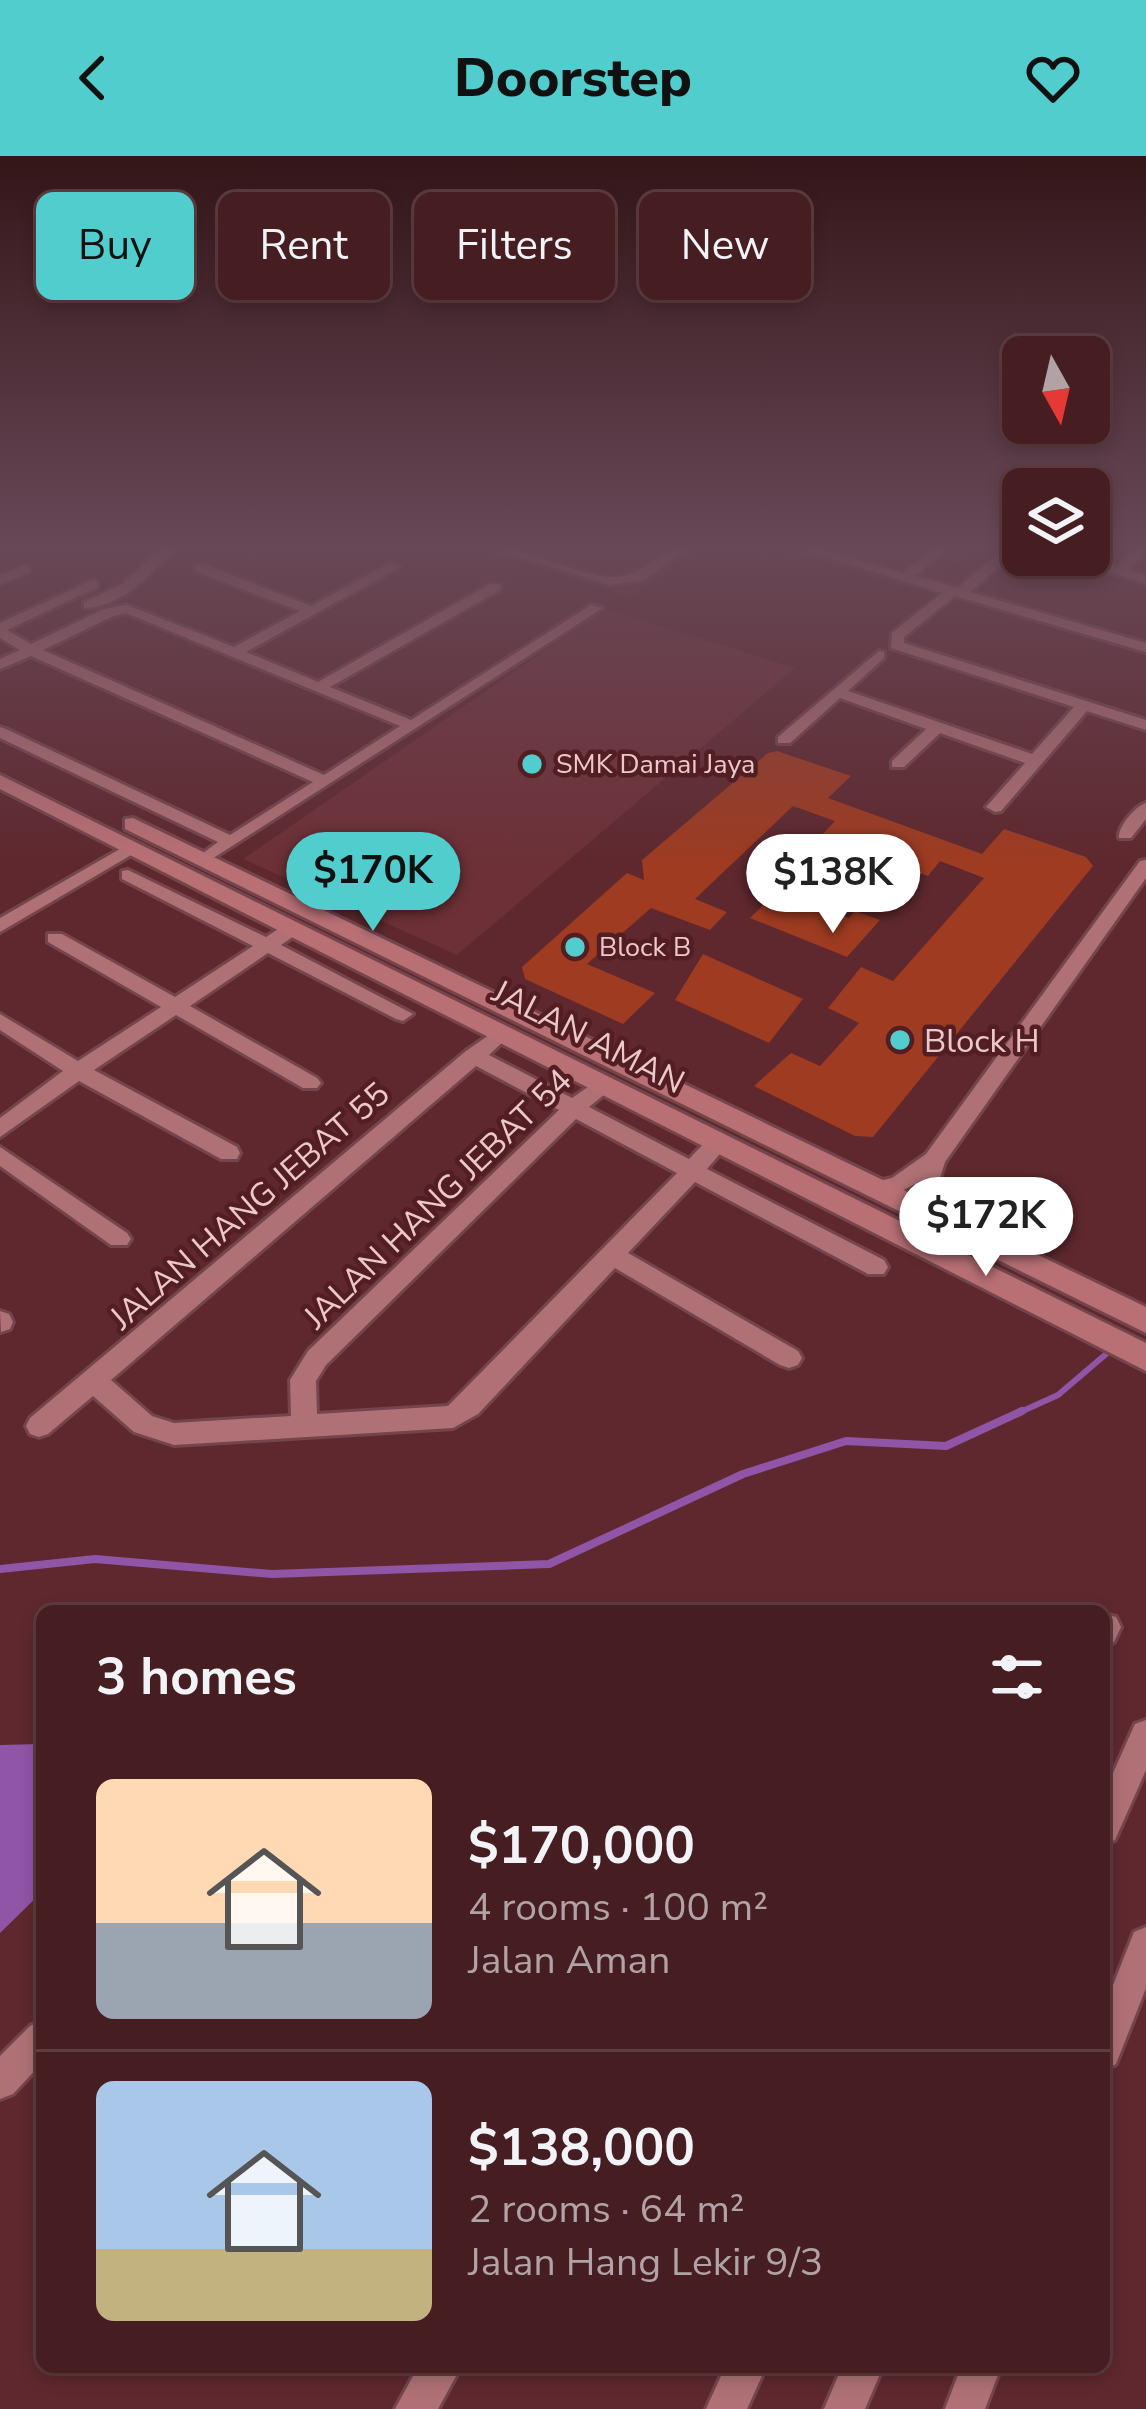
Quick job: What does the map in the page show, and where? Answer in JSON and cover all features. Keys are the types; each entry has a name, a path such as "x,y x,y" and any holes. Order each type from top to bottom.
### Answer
{"main road":[{"name":"JALAN AMAN","path":"0,759 1146,1321"},
{"name":"JALAN AMAN","path":"0,781 1146,1358"}],"street":[{"path":"38,653 326,782"},
{"path":"234,653 413,726"},
{"path":"320,687 379,653"},
{"path":"205,859 526,653"},
{"path":"921,653 1146,725"},
{"path":"1113,653 1146,663"},
{"path":"784,740 879,655"},
{"path":"836,692 1036,760"},
{"path":"995,807 1083,706"},
{"path":"898,764 937,727"},
{"path":"0,732 232,842"},
{"path":"1125,834 1146,808"},
{"path":"0,926 132,847"},
{"path":"937,1218 925,1190 934,1160 1146,865"},
{"path":"128,875 403,1014"},
{"path":"0,1129 78,1071 293,928"},
{"path":"55,938 310,1083"},
{"path":"0,1021 78,1071 229,1154"},
{"name":"JALAN HANG JEBAT 55","path":"39,1426 502,1033"},
{"path":"473,1056 877,1267"},
{"name":"JALAN HANG JEBAT 54","path":"304,1428 303,1380 308,1370 575,1107 605,1085"},
{"path":"94,1382 143,1424 159,1431 304,1428 453,1417 470,1406 609,1253 719,1142"},
{"path":"0,1155 119,1239"},
{"path":"886,1193 934,1160"},
{"path":"609,1253 789,1358"},
{"path":"1110,1817 1142,1754"},
{"path":"1110,2036 1146,1944"},
{"path":"0,2081 36,2044"},
{"path":"726,2409 743,2373"},
{"path":"844,2409 858,2373"},
{"path":"965,2409 979,2373"}],"shaded area":[{"name":"SMK Damai Jaya","path":"541,653 747,653 795,668 457,955 243,859"},
{"path":"36,1744 36,1898 0,1933 0,1745"}],"building":[{"path":"777,751 851,776 828,798 982,854 1004,829 1086,857 1093,866 873,1137 855,1136 754,1086 791,1053 820,1066 859,1023 828,1008 861,967 893,981 984,878 940,861 928,876 820,837 835,821 793,806 695,899 727,912 710,930 651,908 587,964 655,993 623,1024 525,979 522,967 627,873 644,880 642,860 768,753"},
{"path":"792,877 820,882 802,900 849,918 855,911 880,920 847,957 750,918"},
{"path":"703,954 803,999 769,1043 675,1000"}],"waterway":[{"path":"1016,1414 1058,1395 1112,1349"},
{"path":"0,1569 95,1559 272,1574 549,1564 743,1474 846,1441 946,1446 1022,1411"}],"place":[{"name":"SMK Damai Jaya","path":"532,764"},
{"name":"Block B","path":"575,947"},
{"name":"Block H","path":"900,1040"}]}
